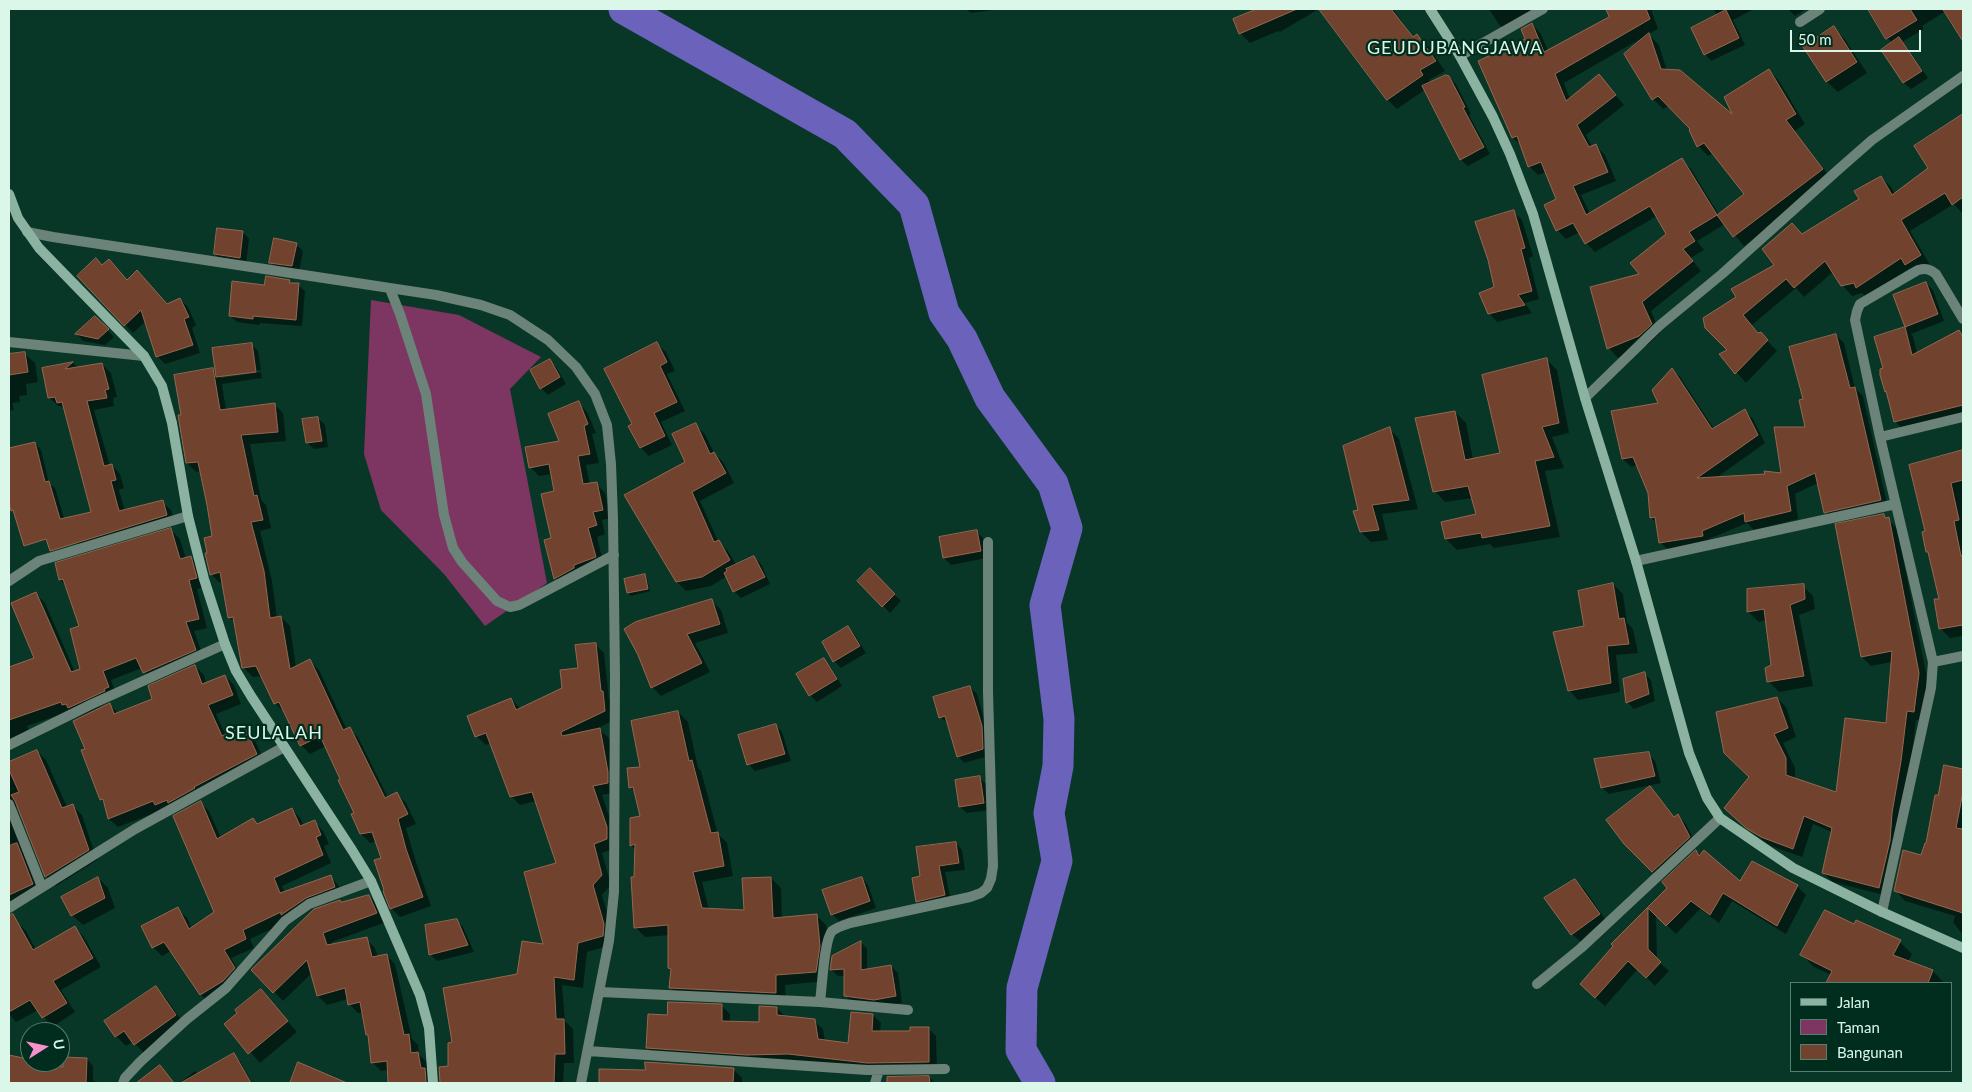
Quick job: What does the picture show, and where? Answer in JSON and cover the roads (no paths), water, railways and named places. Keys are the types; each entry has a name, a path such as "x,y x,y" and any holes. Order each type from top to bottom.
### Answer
{"street":[{"path":"1430,9 1460,56 1496,124 1533,214 1585,398 1636,561 1689,753 1707,798 1720,818 1734,830 1793,868 1882,912 1963,948"},
{"path":"1460,56 1543,9"},
{"path":"1800,22 1820,9"},
{"path":"1585,398 1659,326 1722,274 1786,214 1872,140 1963,76"},
{"path":"9,194 14,218 39,248 144,356 162,386 172,423 188,516 204,579 225,644 236,671 371,881 420,995 429,1028 433,1083"},
{"path":"27,232 481,305 510,315 548,340 576,367 595,394 607,425 611,464 615,675 614,892 609,941 581,1083"},
{"path":"1882,912 1931,688 1933,662 1880,437 1856,320 1857,311 1860,304 1918,270 1926,268 1936,274 1963,319"},
{"path":"390,289 426,394 444,516 453,548 462,562 497,602 510,607 528,601 614,555"},
{"path":"9,342 144,356"},
{"path":"1880,437 1963,417"},
{"path":"1636,561 1896,504"},
{"path":"9,581 27,568 48,558 188,516"},
{"path":"820,1002 828,941 832,932 840,926 970,897 981,893 987,888 991,879 993,866 993,819 988,692 988,542"},
{"path":"9,745 92,704 225,644"},
{"path":"1933,662 1963,656"},
{"path":"9,908 135,829 284,748"},
{"path":"9,804 42,887"},
{"path":"1537,984 1582,948 1720,818"},
{"path":"123,1083 140,1062 187,1019 226,988 285,921 309,904 371,881"},
{"path":"600,992 820,1002 908,1010"},
{"path":"588,1051 879,1070 945,1069"},
{"path":"875,1083 879,1070"}],"waterway":[{"path":"624,9 845,134 914,205 944,313 962,339 990,398 1053,484 1067,528 1045,605 1059,719 1058,766 1049,813 1057,861 1022,988 1021,1050 1040,1083"}],"district":[{"name":"GEUDUBANGJAWA","path":"1455,48"},
{"name":"SEULALAH","path":"274,733"}]}
